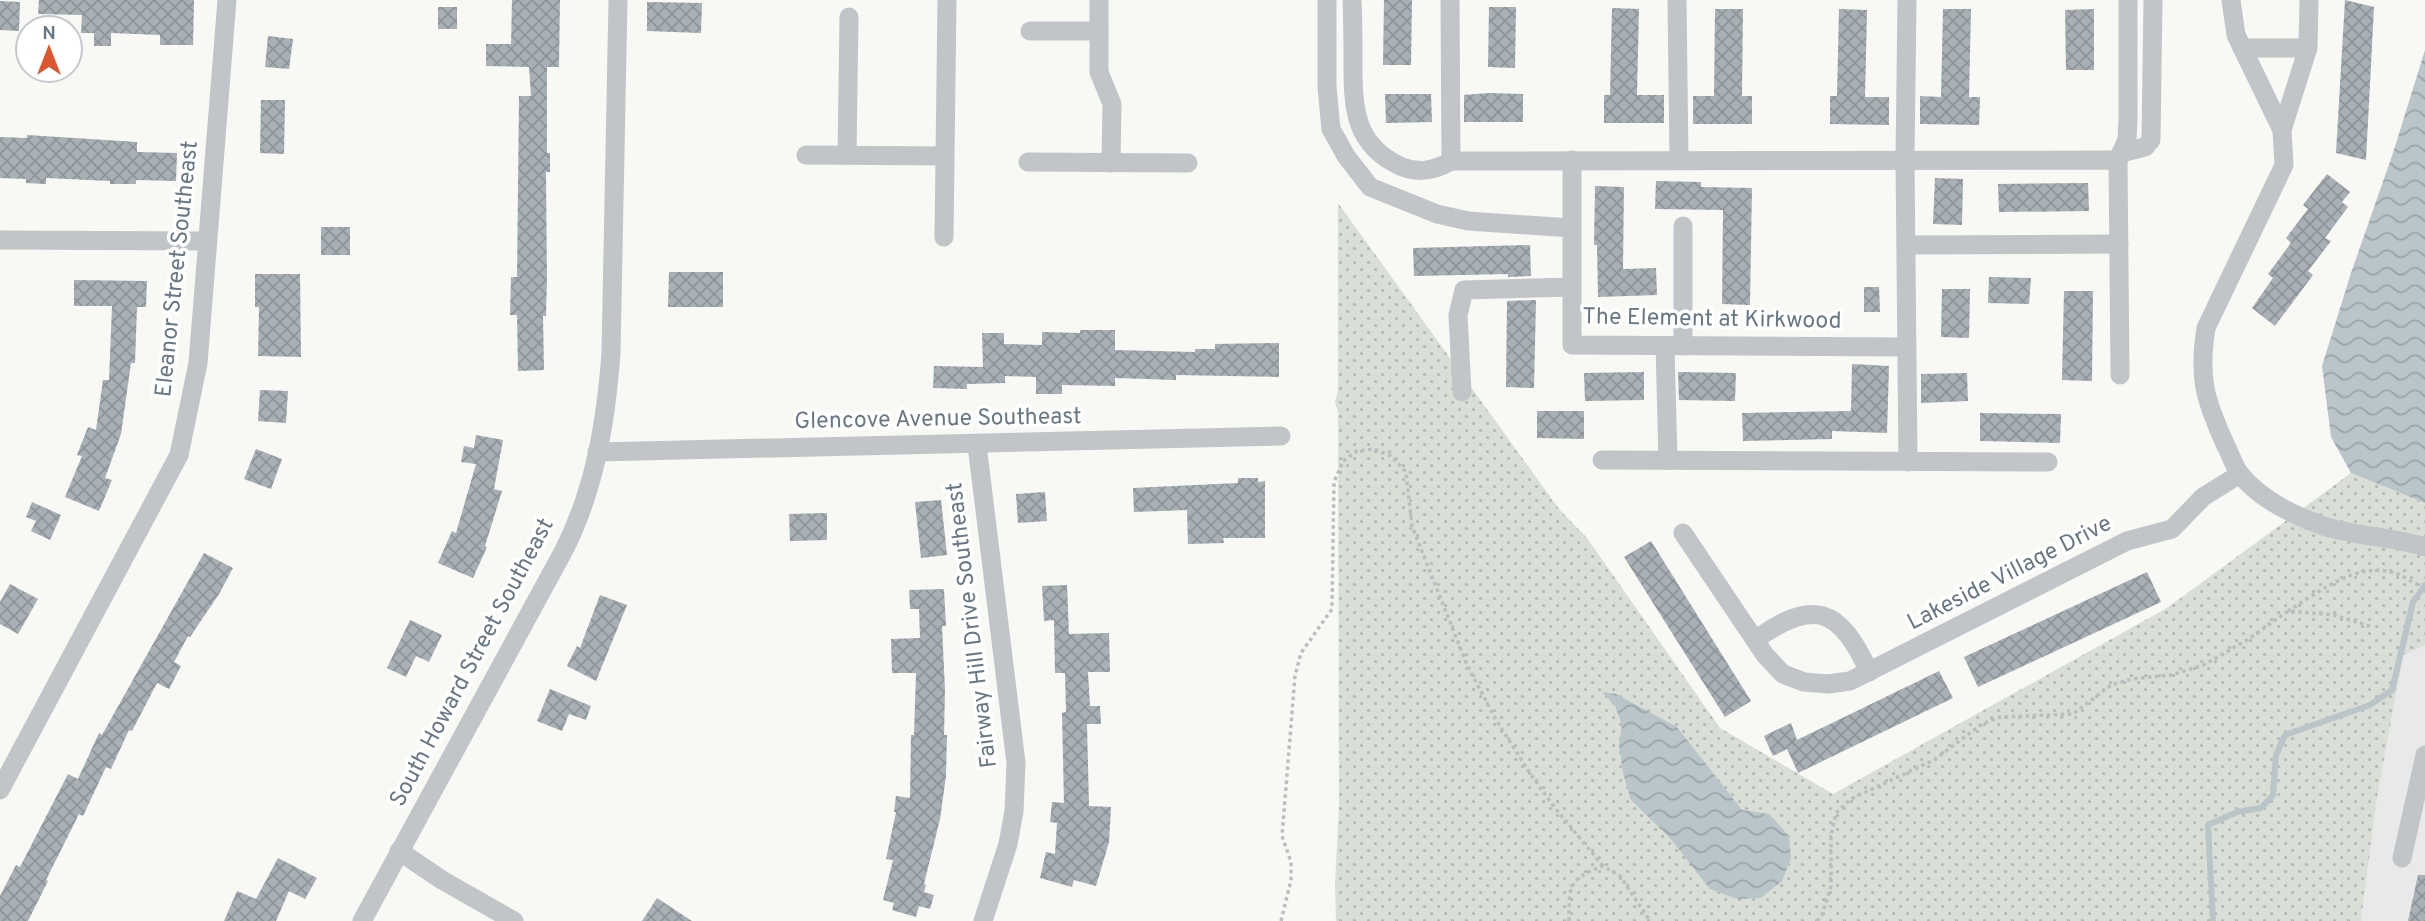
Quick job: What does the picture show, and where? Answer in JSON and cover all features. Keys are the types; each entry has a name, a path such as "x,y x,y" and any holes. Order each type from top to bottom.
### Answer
{"street":[{"name":"Eleanor Street Southeast","path":"0,790 178,455 198,363 227,0"},
{"name":"South Howard Street Southeast","path":"362,921 574,530 597,452 607,405 611,353 618,0"},
{"path":"944,237 947,0"},
{"path":"1099,0 1099,72 1112,104 1111,163"},
{"path":"1327,0 1331,128 1346,156 1370,187 1405,203 1468,221 1572,228"},
{"path":"1352,0 1353,101 1362,131 1374,148 1389,160 1414,172 1438,169 1451,161 1905,160 2120,156 2144,146 2151,140 2153,0"},
{"path":"1450,0 1451,161"},
{"path":"1677,0 1679,160"},
{"path":"1907,0 1905,160 1908,462"},
{"path":"2120,374 2120,156 2127,140 2128,0"},
{"path":"2231,0 2236,35 2283,130"},
{"path":"2309,0 2308,48 2283,130 2284,165 2206,328 2201,357 2202,382 2212,415 2240,474 2266,497 2294,514 2322,526 2350,533 2404,540 2425,547"},
{"path":"847,155 849,17"},
{"path":"1030,31 1099,31"},
{"path":"2242,48 2308,48"},
{"path":"806,155 945,156"},
{"name":"The Element at Kirkwood","path":"1572,160 1572,345 1907,347"},
{"path":"1028,162 1188,163"},
{"path":"1405,203 1414,172"},
{"path":"1668,460 1683,226"},
{"path":"0,240 207,241"},
{"path":"1906,245 2119,244"},
{"path":"1462,392 1458,315 1464,290 1572,287"},
{"name":"Glencove Avenue Southeast","path":"597,452 1281,436"},
{"name":"Fairway Hill Drive Southeast","path":"977,445 1016,763 1014,811 1008,844 983,921"},
{"path":"1602,460 2048,462"},
{"name":"Lakeside Village Drive","path":"1683,533 1765,655 1783,674 1804,682 1828,684 1850,681 1869,672 2127,541 2172,529 2203,497 2240,474"},
{"path":"1755,640 1778,623 1802,614 1826,615 1846,629 1858,646 1869,672"},
{"path":"2402,858 2425,755"},
{"path":"399,851 442,880 514,921"}],"path":[{"path":"1281,921 1291,880 1291,862 1282,836 1294,676 1301,653 1332,609 1334,482 1343,461 1357,451 1374,449 1391,456 1406,472 1412,526 1467,665 1495,718 1528,772 1555,808 1603,866 1620,876 1650,921"},
{"path":"1817,921 1822,915 1831,886 1831,836 1836,813 1852,799 1934,760 1982,724 2000,717 2073,714 2111,685 2132,679 2171,675 2204,665 2332,584 2364,570 2394,573 2425,588"},
{"path":"2288,611 2334,615 2372,626"},
{"path":"1569,921 1569,891 1581,874 1603,866"}],"shaded area":[{"path":"1338,203 1559,509 1587,538 1720,728 1833,794 2167,608 2351,473 2425,503 2425,645 2403,655 2376,804 2361,921 1336,921 1339,809 1338,412 1335,402 1338,391"},
{"path":"2425,645 2425,921 2361,921 2376,804 2403,654"}],"water":[{"path":"2425,50 2425,503 2351,473 2331,437 2322,366"},
{"path":"1602,692 1616,694 1677,727 1742,810 1769,814 1789,836 1791,858 1782,881 1761,898 1737,899 1710,889 1670,838 1631,800 1619,746 1622,725 1615,706"}],"building":[{"path":"39,0 194,0 193,45 160,45 160,35 111,33 111,46 94,46 94,33 84,33 84,14 38,14"},
{"path":"512,0 560,0 559,67 547,67 547,153 550,153 550,172 546,172 544,370 518,371 517,315 510,315 511,277 517,277 519,96 531,96 529,67 486,66 486,44 511,44"},
{"path":"1384,0 1412,0 1411,65 1383,65"},
{"path":"2345,0 2374,7 2366,160 2336,153"},
{"path":"0,1 20,2 20,14 14,14 14,31 0,30"},
{"path":"647,2 702,3 701,33 647,31"},
{"path":"438,7 457,7 457,29 438,29"},
{"path":"1489,7 1516,7 1515,68 1488,67"},
{"path":"1612,8 1639,9 1637,95 1664,95 1664,123 1604,123 1604,95 1610,95"},
{"path":"1715,9 1743,9 1742,96 1752,96 1752,124 1693,124 1693,96 1714,96"},
{"path":"1839,9 1867,10 1865,97 1889,97 1889,125 1830,124 1830,96 1837,96"},
{"path":"1943,9 1971,9 1969,97 1980,97 1979,125 1920,124 1920,96 1941,97"},
{"path":"2094,9 2094,70 2066,70 2065,10"},
{"path":"268,36 293,39 289,69 265,67"},
{"path":"1385,94 1431,94 1432,122 1386,123"},
{"path":"1523,94 1523,122 1464,122 1464,95"},
{"path":"261,100 285,100 284,154 260,153"},
{"path":"27,135 137,142 137,152 177,153 176,181 136,180 136,184 110,184 110,181 46,178 46,184 26,183 26,179 0,178 0,137 27,138"},
{"path":"2327,174 2350,192 2342,202 2348,207 2325,238 2331,241 2308,271 2313,275 2275,326 2252,308 2273,278 2268,274 2291,243 2286,238 2308,209 2303,205"},
{"path":"1935,178 1963,179 1962,225 1933,224"},
{"path":"1656,181 1701,182 1701,187 1752,188 1750,305 1722,304 1723,210 1655,209"},
{"path":"2088,183 2089,211 1999,212 1998,184"},
{"path":"1595,186 1624,187 1623,269 1656,268 1657,295 1598,297 1597,245 1594,245"},
{"path":"321,227 350,227 350,255 321,255"},
{"path":"1530,245 1531,276 1414,276 1413,248"},
{"path":"669,272 723,272 723,307 668,307"},
{"path":"255,274 300,274 301,357 258,356 259,307 255,307"},
{"path":"1989,277 2031,278 2029,304 1988,303"},
{"path":"74,280 147,281 146,307 137,307 135,363 131,363 121,434 105,478 112,480 99,511 65,497 82,456 77,455 88,427 96,430 103,380 109,380 112,306 74,306"},
{"path":"1864,287 1879,287 1880,312 1864,312"},
{"path":"1942,289 1970,289 1969,338 1941,337"},
{"path":"2064,291 2093,291 2092,381 2062,380"},
{"path":"1536,300 1534,388 1506,387 1507,301"},
{"path":"1080,330 1115,330 1115,350 1195,352 1195,349 1215,349 1215,344 1279,343 1279,377 1176,375 1176,380 1115,378 1115,386 1062,385 1062,394 1036,394 1036,377 1005,376 1005,383 967,384 967,389 933,388 934,366 983,367 982,333 1004,333 1004,344 1042,345 1042,332 1080,333"},
{"path":"1852,364 1889,366 1887,433 1832,431 1832,439 1743,441 1742,413 1851,411"},
{"path":"1644,372 1644,400 1585,401 1584,373"},
{"path":"1678,372 1736,373 1735,401 1679,400"},
{"path":"1967,373 1968,401 1921,403 1921,374"},
{"path":"260,390 288,391 286,423 258,421"},
{"path":"1537,411 1584,411 1584,439 1537,438"},
{"path":"1980,413 2061,414 2060,443 1980,441"},
{"path":"476,435 503,440 494,489 502,491 485,546 487,547 473,578 438,563 452,531 456,533 476,464 461,462 464,446 474,448"},
{"path":"256,449 282,459 271,489 244,479"},
{"path":"1238,478 1258,478 1258,482 1265,481 1265,538 1223,538 1224,543 1188,544 1187,510 1134,512 1133,488 1238,483"},
{"path":"1045,492 1047,521 1018,523 1016,494"},
{"path":"941,500 947,555 921,558 915,502"},
{"path":"32,502 61,515 50,540 31,531 36,521 26,517"},
{"path":"827,513 827,540 790,541 789,514"},
{"path":"1651,541 1751,701 1725,717 1624,557"},
{"path":"204,553 233,568 174,662 181,666 169,689 157,683 132,731 129,730 111,769 106,767 83,816 79,814 28,921 0,921 0,896 16,865 20,867 68,774 78,779 99,733 102,735"},
{"path":"2147,572 2161,602 1978,687 1964,657"},
{"path":"10,584 38,599 18,634 0,624 0,602"},
{"path":"1067,585 1069,634 1109,633 1110,672 1088,672 1090,706 1100,706 1101,724 1087,724 1089,806 1111,807 1109,842 1096,886 1074,880 1072,887 1040,878 1046,852 1055,854 1057,823 1050,822 1052,802 1064,803 1062,713 1066,712 1065,673 1055,673 1054,620 1044,621 1042,586"},
{"path":"944,589 946,626 942,626 946,776 940,819 924,884 924,892 934,895 930,909 919,906 916,917 892,910 894,903 883,900 893,860 886,859 896,812 896,796 910,798 916,673 892,673 891,639 920,638 919,609 910,609 909,590"},
{"path":"600,595 627,605 596,681 567,666 577,646 580,648"},
{"path":"410,620 442,635 429,662 416,656 406,677 387,668"},
{"path":"1939,671 1953,698 1798,773 1787,749 1773,756 1764,736 1791,723 1797,740"},
{"path":"550,689 591,706 586,720 569,714 562,731 537,721"},
{"path":"278,858 317,878 305,899 289,891 276,921 224,921 237,891 256,899"},
{"path":"2418,875 2425,875 2425,921 2408,921"},
{"path":"657,898 692,921 642,921"}],"waterway":[{"path":"2213,921 2208,825 2237,812 2261,808 2273,795 2276,755 2285,735 2370,705 2392,690 2413,602 2425,585"}]}
